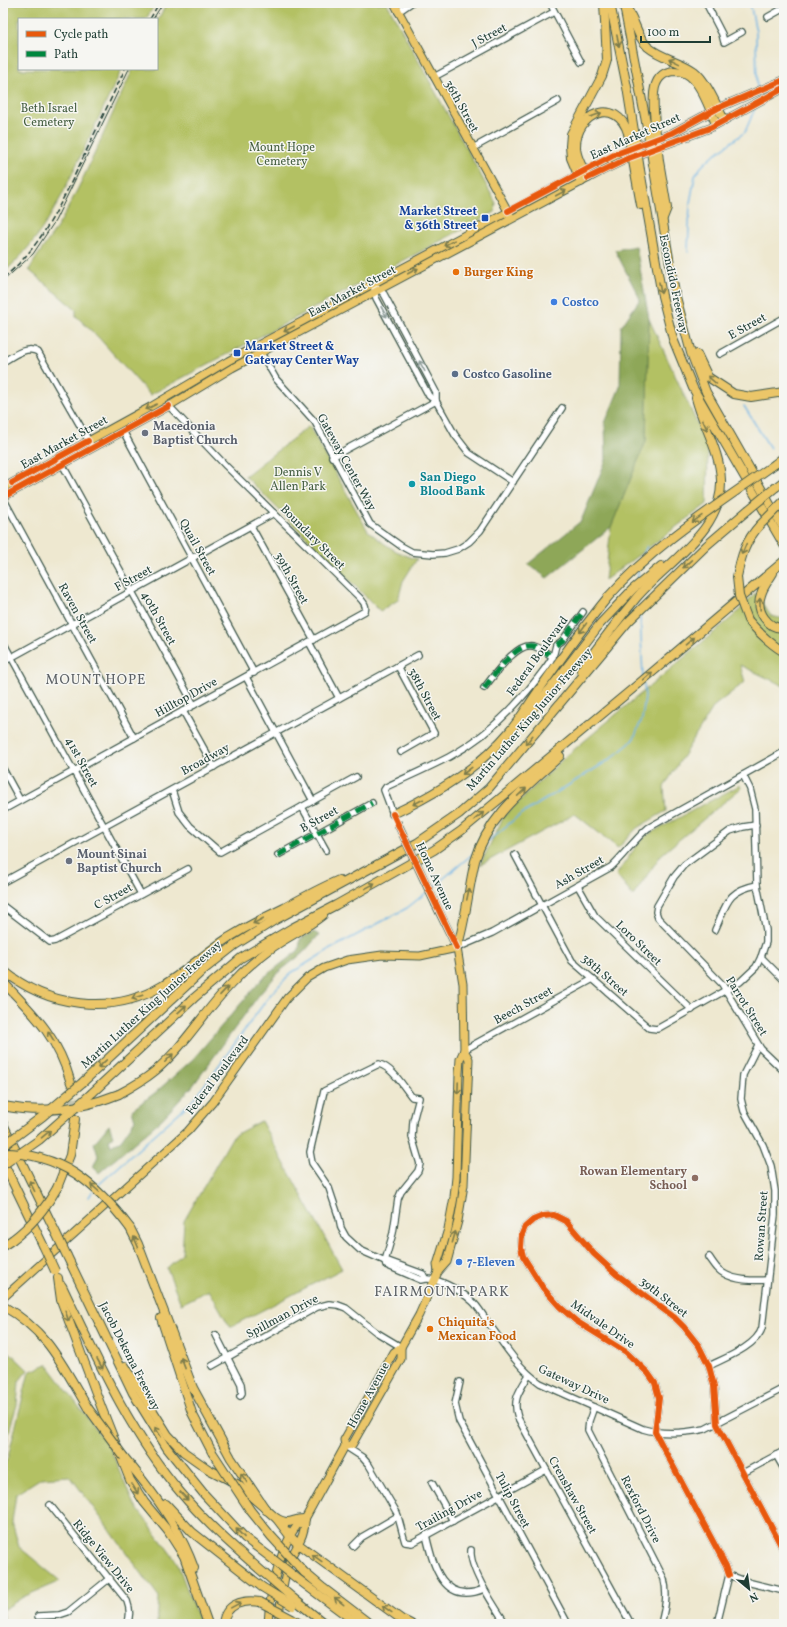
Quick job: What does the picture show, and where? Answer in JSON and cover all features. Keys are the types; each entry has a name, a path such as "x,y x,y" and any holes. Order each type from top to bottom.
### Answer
{"highway":[{"path":"582,177 571,158 571,134 602,76 607,60 604,3"},
{"name":"Escondido Freeway","path":"610,3 627,87 631,132 638,171 662,296 673,338 693,388 784,545"},
{"path":"624,4 631,12 640,36 647,46 655,52 696,72 702,80 714,110 716,124"},
{"path":"624,4 647,127 656,163"},
{"path":"656,163 654,89 659,79 672,71 683,72 695,80 714,110 724,120"},
{"path":"582,177 576,147 579,131 587,119 594,114 602,112 610,113 622,120 631,132"},
{"name":"Escondido Freeway","path":"656,163 667,208 663,218 675,293 691,353 706,392 784,528"},
{"path":"686,331 708,377 717,384 734,394 751,397 784,392"},
{"path":"554,710 609,631 647,586 710,522 719,497 721,482 720,467 716,451 700,414 693,388"},
{"path":"509,732 590,618 636,567 669,539 784,457"},
{"name":"Martin Luther King Junior Freeway","path":"3,1146 43,1116 83,1082 202,971 235,945 275,920 394,856 439,829 479,797 489,788 520,752 631,619 707,545 784,480"},
{"path":"784,501 752,534 741,557 737,577 739,596 748,620 757,632 770,644 784,652"},
{"path":"393,814 420,802 442,789 490,752 527,716 600,624 647,577 665,562 683,551"},
{"path":"781,563 760,596 760,608 762,615 772,626 779,629 784,628"},
{"name":"Martin Luther King Junior Freeway","path":"3,1165 39,1140 194,998 231,967 275,937 336,905 434,850 461,831 660,666 781,563"},
{"path":"457,948 462,932 475,863 485,835 495,820 512,802 612,706"},
{"path":"3,970 32,989 50,998 63,1001 95,1004 116,1003 132,999 161,987 218,946 254,924 325,886 394,856"},
{"path":"3,1106 34,1110 60,1110 83,1106 119,1094 155,1072 173,1054 216,999 257,959 270,949 312,924 336,905"},
{"path":"3,982 52,1037 71,1082"},
{"path":"3,1246 34,1221 43,1211 57,1188 70,1155 75,1119"},
{"name":"Jacob Dekema Freeway","path":"3,1124 133,1393 167,1448 204,1494 245,1538 358,1624"},
{"path":"3,1153 16,1154 44,1160 56,1164 81,1177 106,1199 130,1228 193,1388 231,1458 266,1510"},
{"path":"3,1162 95,1355 129,1418 154,1456 181,1493 225,1540 266,1574 294,1602 324,1624"},
{"path":"143,1258 192,1412 212,1452 250,1510 271,1536 304,1572 370,1624"},
{"path":"57,1274 61,1300 124,1465 138,1494 168,1531 184,1556 207,1623"},
{"path":"3,1306 18,1314 38,1331 58,1356 88,1408 175,1525 188,1551 198,1581 207,1623"},
{"path":"95,1316 168,1435 184,1452 208,1469 237,1484 276,1518 286,1523 300,1518 305,1519"},
{"path":"147,1486 192,1532 262,1587 294,1602"},
{"path":"276,1518 298,1544 389,1610 411,1624"},
{"path":"223,1624 226,1613 232,1606 250,1600 260,1602 300,1624"}],"main road":[{"name":"36th Street","path":"394,3 512,219"},
{"name":"East Market Street","path":"3,488 152,406 219,366 258,349 377,290 512,219 582,177 616,154 672,133 714,110 784,80"},
{"name":"East Market Street","path":"3,498 169,406 230,369 258,349 373,284 508,211 582,177 692,135 724,120 784,88"},
{"path":"169,406 174,398 210,375 219,366"},
{"name":"Home Avenue","path":"268,1624 270,1603 285,1546 298,1523 305,1519 344,1446 344,1440 394,1352 401,1347 419,1315 438,1272 447,1262 463,1198 469,1059 464,1050 463,984 457,948 393,814"},
{"name":"Federal Boulevard","path":"3,1298 187,1132 213,1102 287,998 307,978 324,968 347,960 382,955 420,956 457,948"},
{"name":"Home Avenue","path":"278,1624 289,1562 306,1528 305,1519"}],"street":[{"path":"398,12 411,3"},
{"path":"550,3 581,62"},
{"path":"706,3 722,34 724,42 742,32"},
{"path":"768,17 784,8"},
{"name":"J Street","path":"434,77 554,12"},
{"path":"473,148 558,101"},
{"path":"373,284 377,290 376,298 429,396 436,401 454,435 469,452 513,482"},
{"name":"E Street","path":"720,354 784,318"},
{"path":"3,362 30,349 34,350 40,355 92,448"},
{"name":"Gateway Center Way","path":"258,349 276,379 315,422 370,524 402,546 415,552 433,554 445,553 469,542 480,531 562,408"},
{"path":"332,456 436,401"},
{"name":"Boundary Street","path":"169,406 226,466 360,598"},
{"name":"Quail Street","path":"123,431 254,673"},
{"name":"40th Street","path":"58,458 194,705"},
{"name":"Raven Street","path":"3,498 134,738"},
{"name":"F Street","path":"3,662 274,513"},
{"name":"39th Street","path":"251,526 312,641 339,698"},
{"name":"Hilltop Drive","path":"3,810 365,611 365,604 360,598"},
{"name":"Federal Boulevard","path":"386,787 449,757 484,734 516,704 553,657 556,645 562,641 583,612"},
{"name":"41st Street","path":"3,642 141,894"},
{"path":"484,688 508,659 519,649 534,646 553,657"},
{"name":"Broadway","path":"3,882 418,654"},
{"name":"38th Street","path":"398,666 434,733 401,752"},
{"path":"246,677 313,801"},
{"path":"183,711 214,767"},
{"name":"Ash Street","path":"457,948 492,933 611,867 636,838 648,828 784,752"},
{"path":"3,769 20,800"},
{"path":"692,1010 727,990 748,975 756,967 766,942 766,930 757,885 754,798 743,775"},
{"path":"172,790 178,812 190,826 220,852 356,777"},
{"name":"Home Avenue","path":"386,787 384,790 393,814"},
{"name":"B Street","path":"278,855 372,802"},
{"path":"302,807 326,850"},
{"name":"Parrot Street","path":"756,825 730,831 684,866 674,877 657,906 656,912 658,918 727,990 758,1045 784,1071"},
{"name":"38th Street","path":"515,855 572,961 649,1028 657,1029 692,1010"},
{"name":"C Street","path":"3,906 50,942 55,941 188,869"},
{"path":"715,930 730,897 743,888 757,885"},
{"name":"Loro Street","path":"578,886 595,916 692,1010"},
{"path":"761,957 784,980"},
{"name":"Beech Street","path":"464,1050 593,979"},
{"name":"Rowan Street","path":"709,1366 753,1343 761,1333 775,1215 776,1191 774,1175 763,1145 744,1111 741,1099 743,1075 758,1045"},
{"path":"385,1261 393,1233 398,1199 401,1192 418,1171 420,1164 412,1137 413,1121 419,1098 412,1097 391,1071 384,1065 379,1064 324,1091 310,1152 312,1163 329,1188 341,1228 346,1238 360,1250 385,1261 386,1265 421,1280 425,1278 435,1279"},
{"name":"39th Street","path":"530,1222 543,1216 554,1215 566,1221 594,1254 616,1274 675,1318 699,1346 709,1366 714,1386 717,1424 784,1551"},
{"name":"Midvale Drive","path":"530,1222 522,1234 521,1248 523,1256 543,1288 560,1307 576,1321 626,1352 648,1373 655,1383 659,1398 655,1432"},
{"path":"709,1256 718,1270 730,1276 754,1281 767,1280"},
{"name":"Gateway Drive","path":"435,1279 460,1292 473,1302 516,1362 529,1375 540,1383 643,1429 655,1432 694,1431 705,1429 717,1424"},
{"name":"Spillman Drive","path":"212,1366 318,1307 329,1304 346,1308 376,1332 401,1347"},
{"path":"216,1335 242,1384 242,1393 240,1396"},
{"name":"Crenshaw Street","path":"529,1375 517,1395 515,1409 518,1418 631,1624"},
{"name":"Tulip Street","path":"460,1382 455,1404 459,1421 568,1624"},
{"path":"717,1424 784,1388"},
{"name":"Rexford Drive","path":"594,1407 588,1421 588,1430 664,1579 667,1591 666,1607 661,1624"},
{"path":"655,1432 726,1566 729,1575 717,1624"},
{"path":"344,1446 362,1458 369,1465 398,1516 362,1537 353,1546"},
{"path":"743,1473 784,1451"},
{"path":"776,1455 784,1469"},
{"name":"Trailing Drive","path":"398,1516 405,1542 412,1543 546,1470"},
{"path":"432,1483 453,1520"},
{"name":"Ridge View Drive","path":"50,1506 110,1578 127,1601 130,1608 130,1618 127,1624"},
{"path":"426,1535 433,1564 440,1577 448,1586 464,1592 477,1592 484,1588"},
{"path":"471,1550 470,1557 484,1588 506,1624"},
{"path":"729,1575 784,1591"},
{"path":"38,1616 59,1615 68,1612 110,1578"}],"green space":[{"name":"Beth Israel Cemetery","path":"3,3 156,3 147,18 18,18 18,70 122,70 56,206 29,247 3,273"},
{"name":"Mount Hope Cemetery","path":"167,3 387,3 496,203 495,212 150,395 99,338 76,316 76,310 29,270 61,221 71,202 133,70 158,70 158,19"},
{"path":"636,246 649,319 646,441 611,527 547,578 528,564 581,521 606,460 605,423 620,387 621,327 640,299 615,250"},
{"path":"649,319 708,447 707,504 605,580 611,527 646,441"},
{"name":"Dennis V Allen Park","path":"309,426 368,531 397,552 417,559 403,581 398,600 380,611 245,476"},
{"path":"755,593 771,616 784,619 784,686 740,665 745,682 714,706 664,787 666,811 637,828 618,848 575,814 480,865 504,816 564,758 736,614"},
{"path":"740,785 741,788 661,855 633,896 616,875 637,845 647,835"},
{"path":"314,932 319,935 303,953 280,971 259,995 192,1087 162,1119 99,1173 93,1167 98,1156 94,1143 109,1125 113,1136 109,1140 111,1146 121,1140 135,1120 132,1110 156,1092 193,1059 263,978 299,950 300,939"},
{"path":"261,1121 342,1269 230,1327 209,1290 181,1304 167,1268 182,1254 184,1221 233,1136"},
{"path":"3,1346 28,1370 19,1381 17,1405 11,1424 3,1461"},
{"path":"47,1364 110,1448 133,1503 177,1562 200,1624 157,1624 159,1597 70,1476 41,1478 16,1494 12,1522 19,1547 60,1581 23,1597 3,1610 3,1468 8,1457 29,1372"},
{"path":"3,1610 5,1624 3,1624"}],"waterway":[{"path":"750,3 756,32 757,88"},
{"path":"688,252 690,203 695,176 710,158 745,132 756,106"},
{"path":"744,406 770,448"},
{"path":"641,559 647,546"},
{"path":"638,571 638,581"},
{"path":"640,615 643,677"},
{"path":"487,842 517,817 609,760 629,744 634,738 642,719 645,697 644,684"},
{"path":"432,888 475,852"},
{"path":"96,1187 192,1101 270,995 291,973 327,951 407,908 427,892"},
{"path":"89,1197 92,1192"}],"tunnel":[{"path":"72,1086 75,1113"}],"tram line":[{"path":"154,18 163,3"},
{"path":"3,281 33,254 55,221 129,70"}],"railway":[{"path":"151,18 159,3"},
{"path":"3,278 29,253 49,224 74,176 125,70"}],"marked path":[{"path":"556,645 562,641 583,612"},
{"path":"484,688 499,668 513,654 526,646 533,646 541,649 553,657"},
{"path":"278,855 372,803"}],"cycle path":[{"path":"508,211 616,154 672,133 718,108 784,80"},
{"path":"588,178 629,158 710,128 784,88"},
{"path":"3,497 169,406"},
{"path":"12,483 88,441"},
{"path":"393,814 457,948"},
{"path":"729,1575 726,1566 655,1432 659,1398 655,1383 648,1373 626,1352 576,1321 560,1307 543,1288 523,1256 521,1248 522,1234 525,1227 533,1220 543,1216 554,1215 566,1221 594,1254 616,1274 675,1318 699,1346 709,1366 714,1386 717,1424 784,1551"}],"place":[{"name":"Market Street & 36th Street","path":"485,218"},
{"name":"Burger King","path":"456,272"},
{"name":"Costco","path":"554,302"},
{"name":"Market Street & Gateway Center Way","path":"237,353"},
{"name":"Costco Gasoline","path":"455,374"},
{"name":"Macedonia Baptist Church","path":"145,433"},
{"name":"San Diego Blood Bank","path":"412,484"},
{"name":"Mount Sinai Baptist Church","path":"69,861"},
{"name":"Rowan Elementary School","path":"695,1178"},
{"name":"7-Eleven","path":"459,1262"},
{"name":"Chiquita's Mexican Food","path":"430,1329"}],"district":[{"name":"MOUNT HOPE","path":"96,679"},
{"name":"FAIRMOUNT PARK","path":"442,1291"}]}
